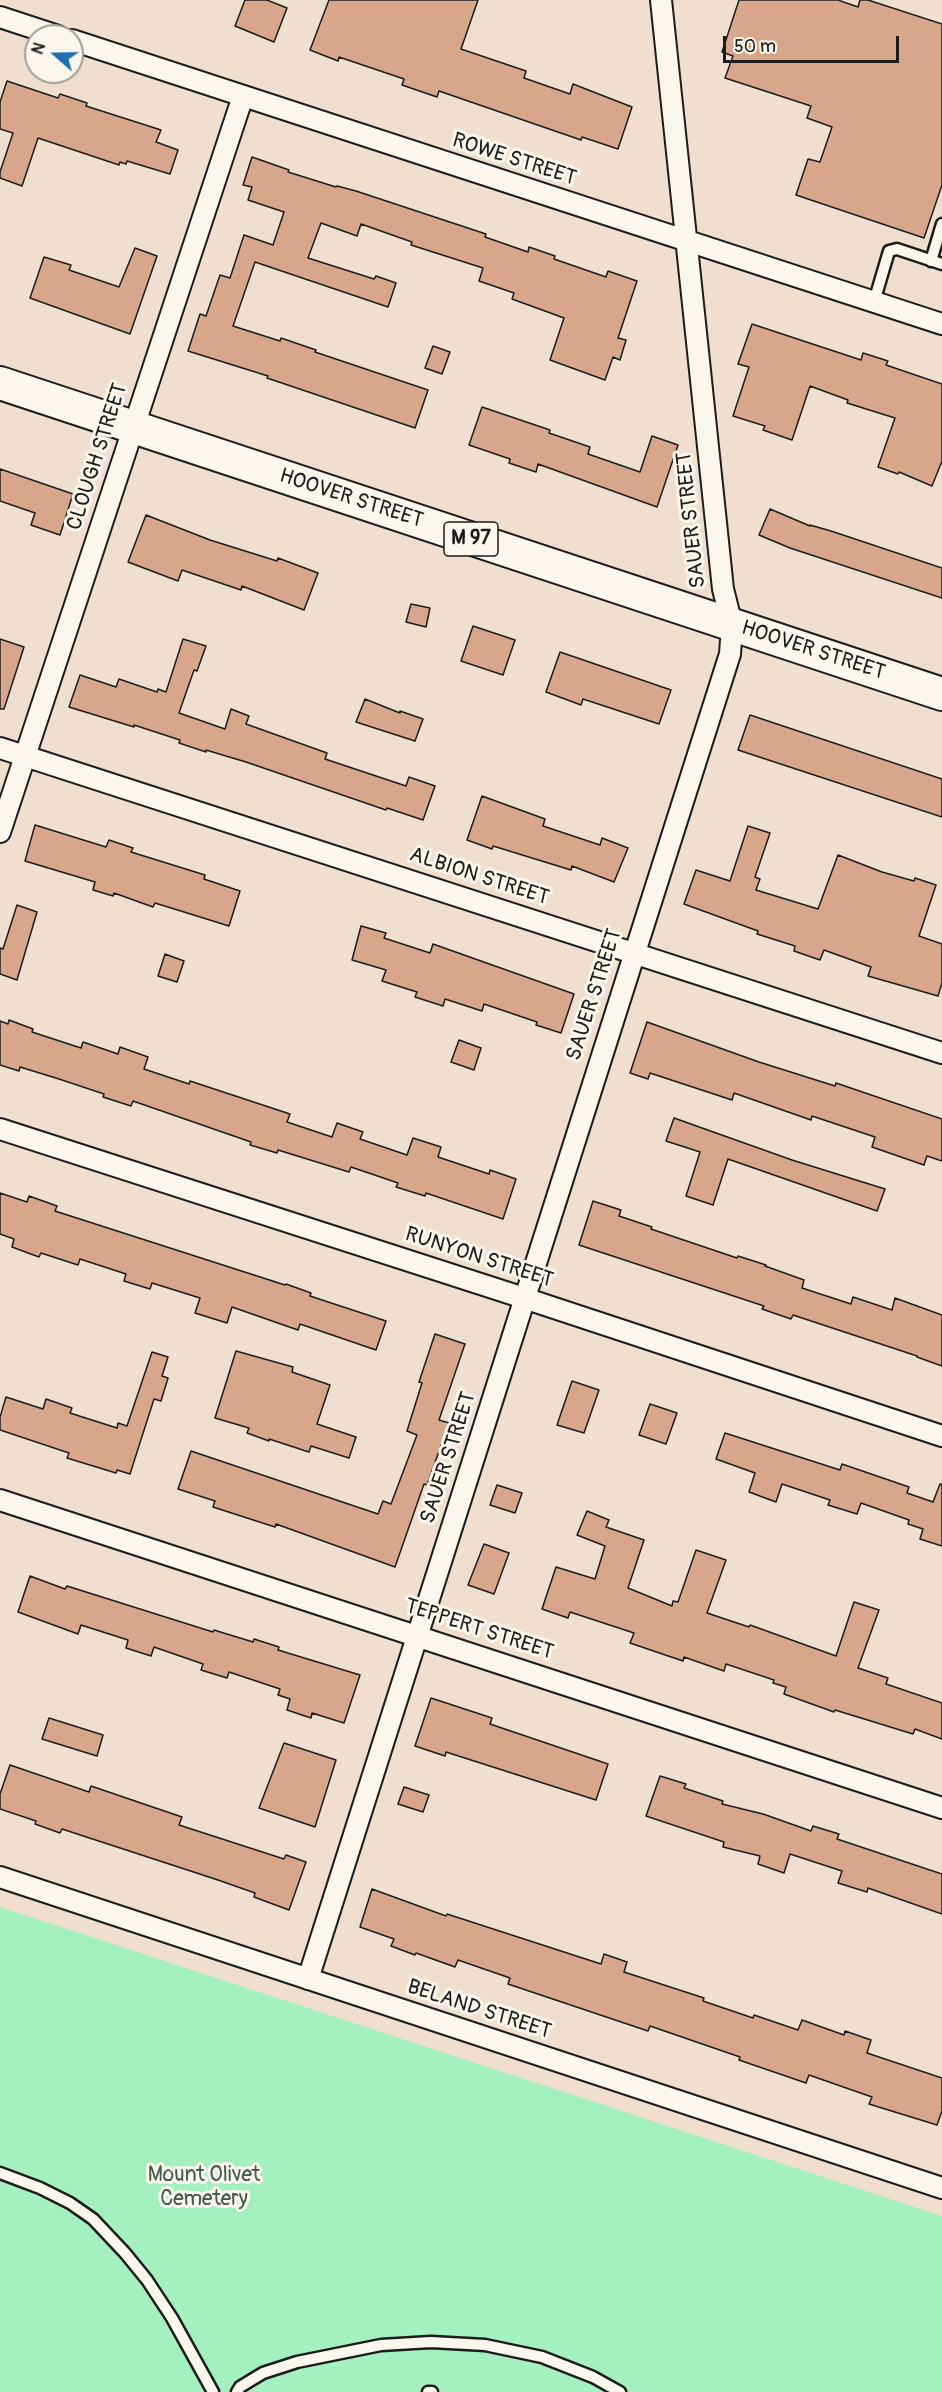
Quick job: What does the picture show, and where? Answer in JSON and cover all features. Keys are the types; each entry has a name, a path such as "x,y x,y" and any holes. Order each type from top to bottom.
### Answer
{"main road":[{"name":"HOOVER STREET","path":"0,383 942,694"}],"street":[{"name":"SAUER STREET","path":"308,1979 730,654 732,625 723,589 661,0"},
{"path":"0,17 24,25"},
{"name":"ROWE STREET","path":"84,44 942,324"},
{"name":"CLOUGH STREET","path":"0,832 243,96"},
{"name":"ALBION STREET","path":"0,748 942,1053"},
{"name":"RUNYON STREET","path":"0,1129 942,1436"},
{"name":"TEPPERT STREET","path":"0,1500 942,1808"},
{"name":"BELAND STREET","path":"0,1877 942,2188"}],"lane":[{"path":"931,261 942,224"},
{"path":"874,302 889,251 897,249 942,264"},
{"path":"0,2173 40,2188 70,2203 93,2219 147,2280 172,2318 213,2392"},
{"path":"237,2392 240,2387 263,2373 297,2362 381,2345 431,2342 485,2345 542,2357 592,2377 620,2392"}],"green space":[{"name":"Mount Olivet Cemetery","path":"0,1907 942,2216 942,2392 0,2392"}],"building":[{"path":"245,0 267,0 287,8 274,42 235,26"},
{"path":"329,0 478,0 461,49 526,71 524,78 570,94 573,84 632,107 618,149 582,137 581,140 439,91 437,97 402,85 404,79 339,57 338,61 310,50"},
{"path":"739,0 838,0 858,7 860,0 868,0 942,24 942,185 924,238 796,195 808,159 820,162 832,127 807,118 811,106 725,78 733,56 722,52"},
{"path":"7,81 58,98 60,94 87,103 86,106 161,130 156,142 178,150 170,174 127,161 126,164 120,162 119,165 38,138 22,186 0,178 13,133 0,129 0,102"},
{"path":"252,157 289,170 288,172 356,191 486,234 485,237 528,252 529,247 555,256 554,259 606,277 608,271 637,281 618,338 626,340 620,360 613,357 605,380 550,360 564,318 512,299 514,293 479,281 483,268 411,245 412,242 361,224 357,236 321,223 308,258 374,279 376,276 396,283 388,307 255,262 233,326 280,341 281,338 316,350 315,352 428,390 415,428 267,378 268,376 188,351 200,314 206,316 220,275 230,278 244,235 273,245 284,212 248,200 252,187 243,185"},
{"path":"135,248 157,256 130,334 30,298 44,257 71,265 69,270 119,287"},
{"path":"752,324 861,360 863,353 888,361 886,365 942,384 942,461 932,486 899,472 898,474 878,467 895,418 847,403 848,400 810,386 792,440 763,430 765,426 733,416 749,367 738,364"},
{"path":"433,346 450,352 442,374 425,368"},
{"path":"482,407 550,430 549,433 590,447 588,454 640,472 652,436 678,445 657,507 538,464 536,472 509,463 510,459 469,445"},
{"path":"0,469 73,494 60,535 31,525 35,513 0,501"},
{"path":"770,509 810,526 942,568 942,598 790,548 759,535"},
{"path":"146,515 210,540 277,561 278,558 318,573 304,610 242,586 241,590 182,570 178,581 128,562"},
{"path":"411,604 430,608 426,627 406,622"},
{"path":"473,626 515,640 503,675 461,661"},
{"path":"0,639 24,647 4,709 0,709"},
{"path":"183,639 206,646 197,671 194,670 179,713 225,729 231,709 249,716 246,724 327,753 325,759 406,786 409,777 435,786 423,820 387,808 386,810 246,762 206,750 206,752 179,743 180,740 134,725 134,727 69,707 80,675 116,687 119,679 157,692 158,689 166,692"},
{"path":"560,652 671,690 659,724 583,699 581,705 546,692"},
{"path":"365,699 400,713 400,711 423,719 415,741 356,722"},
{"path":"750,715 942,779 942,817 738,750"},
{"path":"482,796 545,819 543,826 600,845 602,838 628,848 614,882 572,866 571,870 467,840"},
{"path":"35,825 106,847 109,840 133,848 131,852 205,875 204,879 240,891 229,926 155,903 153,907 114,893 113,896 93,890 95,882 25,861"},
{"path":"748,826 770,833 755,877 760,879 756,890 818,909 838,855 882,872 914,881 915,878 936,885 919,936 942,944 942,983 938,996 868,976 871,967 824,950 820,960 794,951 795,946 757,934 758,931 684,904 696,870 730,881"},
{"path":"17,905 37,912 17,980 0,974 0,948 3,949"},
{"path":"361,926 386,933 384,938 430,953 433,944 574,994 561,1033 536,1025 537,1022 484,1004 482,1011 445,999 443,1006 415,997 417,992 382,981 386,970 352,960"},
{"path":"165,954 184,961 177,982 158,976"},
{"path":"9,1020 33,1029 32,1032 81,1048 83,1042 118,1054 120,1047 148,1057 144,1069 189,1084 190,1081 290,1114 287,1122 332,1137 337,1123 363,1132 360,1139 407,1155 413,1138 441,1147 438,1157 489,1174 490,1170 516,1179 503,1219 426,1193 425,1196 396,1187 398,1183 351,1167 349,1172 278,1150 277,1153 133,1101 131,1106 59,1079 20,1067 19,1071 0,1065 0,1021 8,1024"},
{"path":"647,1022 759,1062 835,1086 836,1083 942,1119 942,1161 927,1156 924,1165 872,1147 875,1137 812,1116 811,1120 734,1093 732,1100 650,1073 648,1079 630,1073"},
{"path":"459,1040 481,1048 474,1070 451,1062"},
{"path":"674,1118 792,1160 885,1189 877,1211 728,1159 713,1205 686,1196 700,1152 666,1141"},
{"path":"0,1193 27,1202 29,1196 57,1206 55,1211 286,1284 311,1293 310,1296 386,1321 376,1350 300,1324 298,1330 232,1307 227,1323 195,1313 200,1298 152,1283 150,1289 124,1281 126,1274 80,1259 78,1265 41,1253 39,1257 12,1247 14,1239 0,1234"},
{"path":"593,1201 621,1210 619,1216 652,1227 651,1229 737,1258 738,1256 766,1265 804,1280 802,1288 851,1304 853,1297 892,1310 895,1298 942,1315 942,1366 793,1315 791,1319 762,1309 764,1306 579,1245"},
{"path":"435,1334 465,1344 439,1420 449,1423 427,1485 424,1484 395,1567 276,1524 275,1527 213,1507 215,1501 178,1489 191,1451 378,1514 383,1501 391,1504 417,1435 407,1431 422,1383 419,1382"},
{"path":"236,1351 293,1367 292,1372 330,1385 317,1424 356,1437 349,1458 311,1446 309,1452 269,1439 269,1441 247,1433 249,1428 215,1418"},
{"path":"152,1352 168,1357 162,1376 168,1378 161,1401 154,1399 130,1474 117,1470 116,1473 67,1458 69,1453 0,1430 0,1417 6,1397 43,1409 46,1399 72,1408 70,1413 117,1428 118,1423 127,1426"},
{"path":"572,1381 599,1390 584,1433 557,1425"},
{"path":"650,1404 677,1413 666,1444 639,1435"},
{"path":"725,1433 840,1470 842,1464 909,1487 907,1493 933,1502 942,1484 942,1546 920,1539 923,1529 908,1524 909,1520 861,1503 857,1514 828,1505 830,1500 782,1484 776,1502 749,1492 755,1473 716,1459"},
{"path":"497,1485 522,1493 515,1513 490,1505"},
{"path":"587,1511 609,1520 606,1527 644,1540 628,1588 672,1606 673,1601 678,1602 696,1550 726,1560 707,1613 749,1627 750,1625 836,1656 854,1602 879,1610 858,1668 888,1678 886,1684 942,1703 942,1739 915,1729 913,1734 835,1710 834,1712 784,1694 786,1687 773,1683 774,1680 726,1664 724,1671 684,1657 683,1661 630,1643 634,1633 570,1612 568,1618 542,1609 556,1567 595,1579 605,1546 577,1535"},
{"path":"484,1544 509,1553 494,1594 468,1585"},
{"path":"30,1576 65,1589 67,1586 213,1632 214,1630 253,1642 254,1639 279,1647 278,1650 360,1675 344,1723 312,1713 311,1718 287,1710 290,1699 278,1695 280,1689 229,1672 227,1678 201,1670 203,1664 154,1647 151,1656 126,1648 128,1640 81,1625 78,1634 18,1612"},
{"path":"431,1698 492,1718 490,1724 608,1764 596,1800 446,1752 445,1756 415,1746"},
{"path":"49,1718 103,1735 97,1756 42,1739"},
{"path":"284,1743 336,1760 315,1827 259,1808"},
{"path":"10,1765 89,1792 91,1786 182,1817 179,1825 284,1859 286,1855 306,1862 289,1910 254,1897 255,1893 218,1880 62,1829 60,1833 35,1824 36,1821 0,1809 0,1794"},
{"path":"660,1776 686,1784 684,1788 723,1801 722,1804 763,1814 811,1831 813,1826 839,1834 837,1839 942,1874 942,1914 868,1888 867,1892 838,1883 842,1871 790,1854 784,1873 758,1864 760,1856 723,1847 724,1842 646,1816"},
{"path":"404,1787 429,1795 423,1812 398,1804"},
{"path":"372,1889 446,1916 447,1914 601,1964 604,1954 627,1962 624,1972 704,1998 703,2001 753,2018 754,2015 798,2030 802,2020 844,2035 845,2031 871,2040 867,2053 942,2078 942,2111 937,2125 869,2104 872,2097 809,2075 806,2083 650,2026 648,2031 508,1984 510,1978 458,1960 455,1967 391,1946 394,1939 360,1927"}]}
